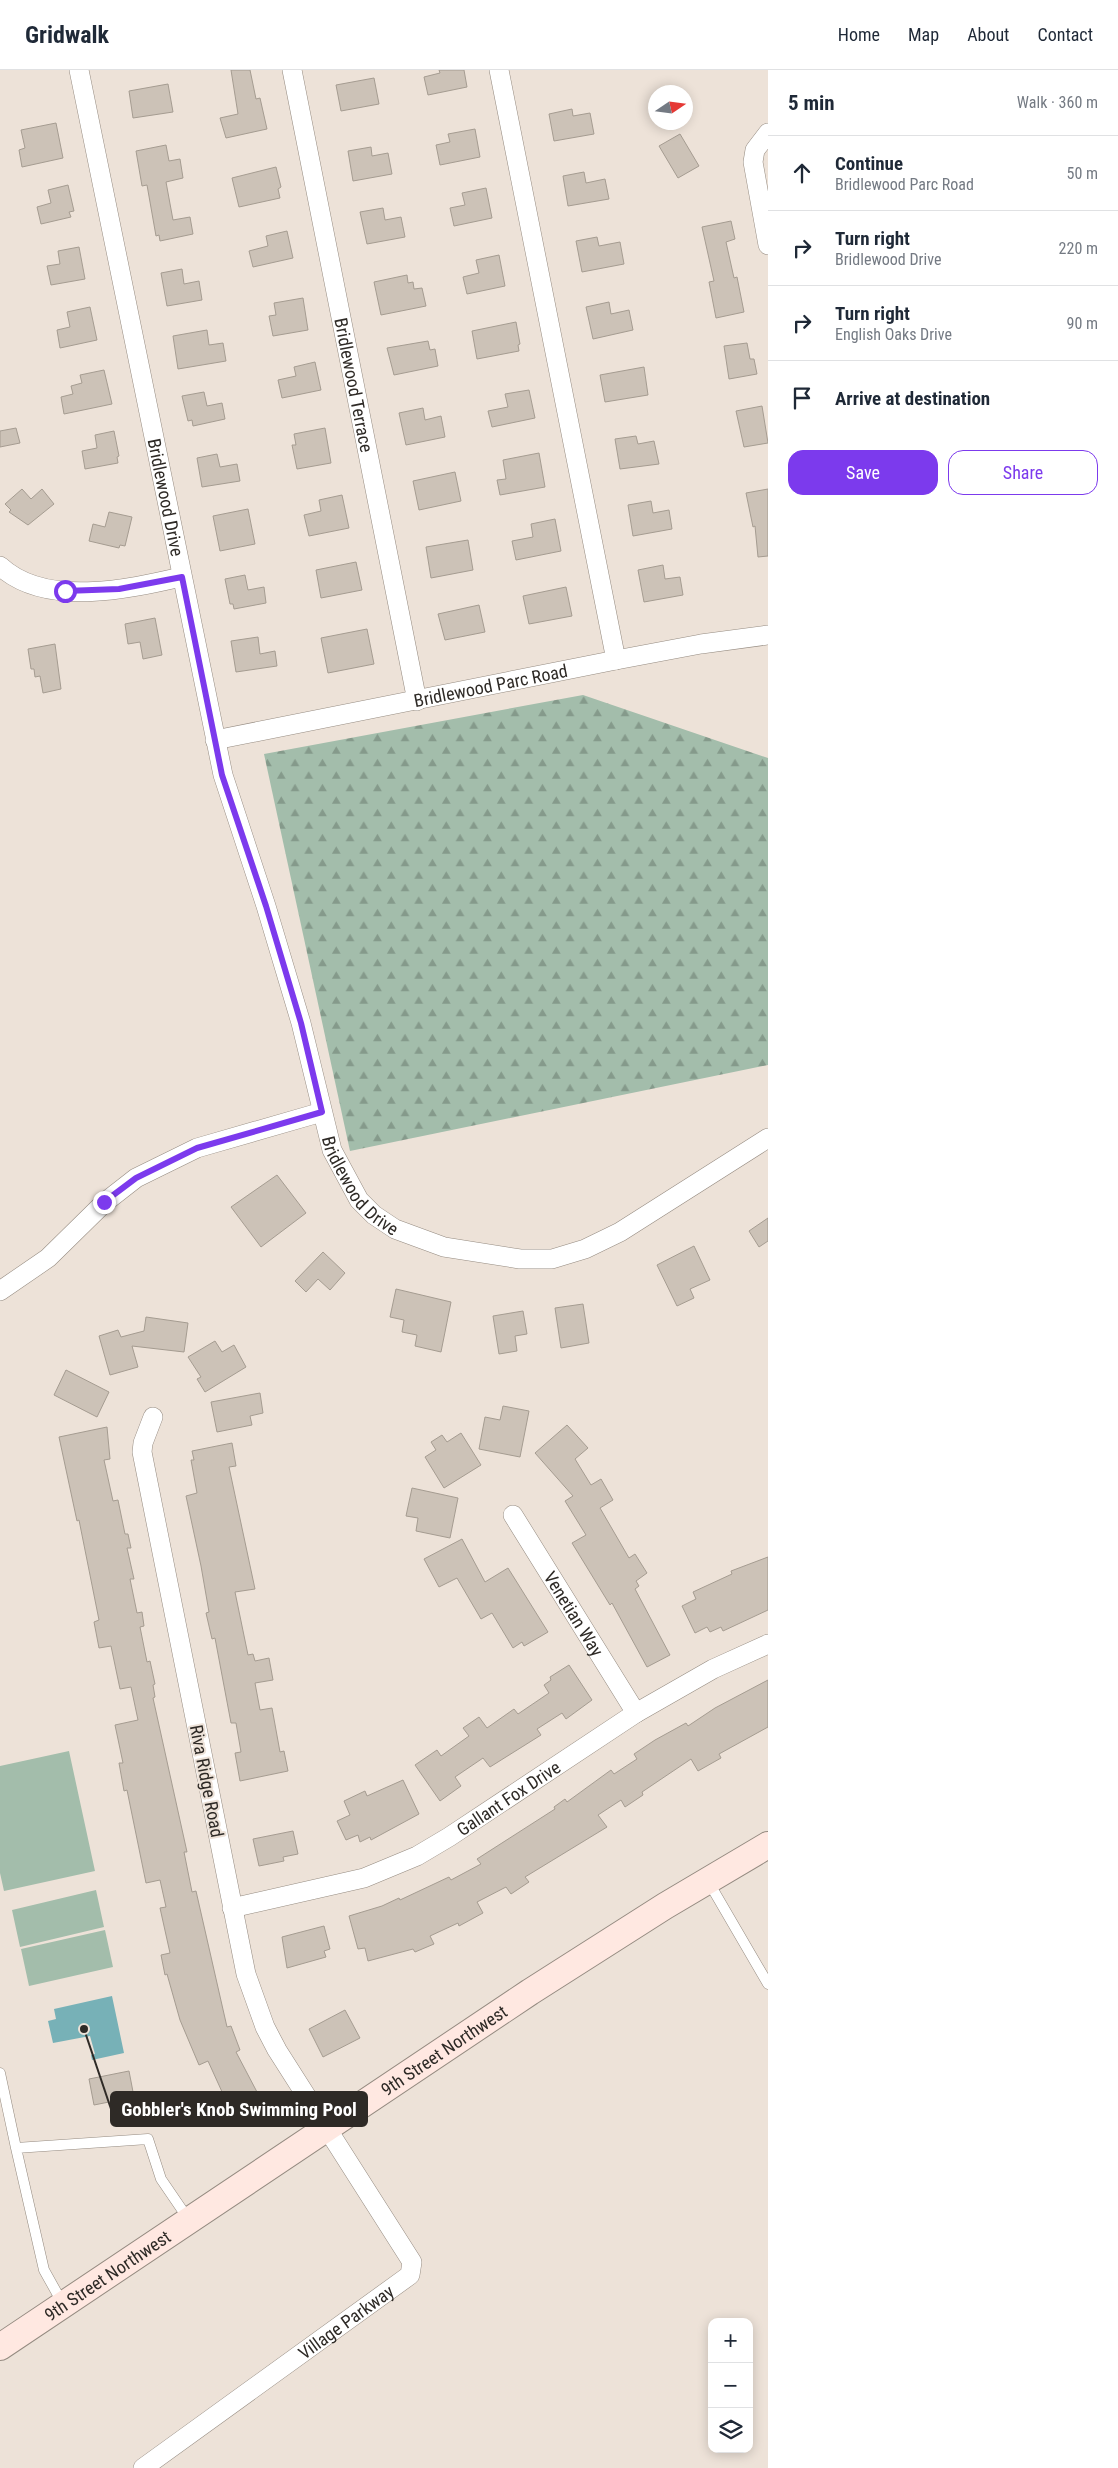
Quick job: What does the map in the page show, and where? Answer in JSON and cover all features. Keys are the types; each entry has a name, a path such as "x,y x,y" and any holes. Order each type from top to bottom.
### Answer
{"street":[{"name":"Bridlewood Drive","path":"79,70 222,775 266,906 301,1023 332,1150 359,1200 374,1215 395,1229 444,1247 520,1259 545,1259 568,1255 620,1232 768,1138"},
{"name":"Bridlewood Terrace","path":"292,70 417,701"},
{"path":"499,70 616,660"},
{"path":"768,133 755,150 753,162 768,245"},
{"path":"0,566 37,586 70,592 119,589 182,577"},
{"name":"Bridlewood Parc Road","path":"215,740 616,660 710,642 768,634"},
{"path":"0,1291 48,1258 104,1202 136,1178 197,1148 322,1112"},
{"name":"Riva Ridge Road","path":"153,1416 143,1443 142,1452 246,1974 265,2027 303,2094 328,2128"},
{"name":"Venetian Way","path":"512,1515 636,1713"},
{"name":"Gallant Fox Drive","path":"232,1908 356,1881 417,1856 449,1837 636,1713 714,1670 768,1644"},
{"name":"9th Street Northwest","path":"0,2347 530,1992 708,1880 768,1845"},
{"name":"Village Parkway","path":"143,2468 410,2274 412,2262 405,2247 328,2128"}],"lane":[{"path":"708,1880 768,1984"},
{"path":"0,2073 44,2270 63,2304"},
{"path":"16,2148 148,2139 160,2179 189,2220"}],"green space":[{"path":"583,695 768,758 768,1065 350,1151 264,754"},
{"path":"69,1751 95,1871 4,1891 0,1873 0,1766"},
{"path":"96,1890 104,1927 20,1947 12,1910"},
{"path":"105,1930 113,1967 29,1986 21,1949"}],"water":[{"path":"112,1996 124,2053 92,2060 91,2055 95,2054 90,2036 53,2043 48,2021 56,2019 54,2009"}],"building":[{"path":"231,70 250,70 256,99 260,98 267,129 226,138 220,118 238,114"},
{"path":"439,70 464,70 467,87 428,95 424,77 440,73"},
{"path":"374,78 379,104 341,111 336,85"},
{"path":"168,84 173,112 133,118 129,91"},
{"path":"572,109 573,116 590,113 594,134 554,141 549,114"},
{"path":"56,123 63,158 22,167 19,150 25,148 21,130"},
{"path":"475,129 480,157 440,165 436,145 450,142 448,134"},
{"path":"680,134 699,166 678,178 659,146"},
{"path":"166,145 169,161 180,159 183,178 166,182 173,220 190,217 193,234 160,241 159,235 156,236 147,185 142,186 136,151"},
{"path":"371,147 372,156 388,153 392,174 353,181 348,151"},
{"path":"276,167 281,187 278,189 280,198 239,207 232,178"},
{"path":"584,172 586,183 605,179 609,199 568,206 563,176"},
{"path":"68,185 74,211 69,212 71,217 41,224 37,207 51,203 48,190"},
{"path":"486,188 492,218 454,226 450,208 465,205 462,193"},
{"path":"383,208 385,220 401,217 405,237 367,244 360,212"},
{"path":"731,221 735,239 726,242 734,278 737,277 744,312 716,318 709,282 714,281 702,227"},
{"path":"287,231 293,258 253,267 249,251 268,246 266,236"},
{"path":"597,237 599,246 620,242 624,264 582,272 576,241"},
{"path":"79,247 85,279 51,285 47,266 60,264 58,251"},
{"path":"499,255 505,286 467,294 463,277 479,273 476,260"},
{"path":"182,269 184,284 199,281 202,300 167,306 161,273"},
{"path":"407,275 408,283 413,282 414,289 422,288 426,306 381,315 374,282"},
{"path":"303,298 308,330 273,336 269,316 276,315 274,303"},
{"path":"609,302 611,314 629,310 633,330 593,339 586,307"},
{"path":"90,307 97,340 60,348 57,330 70,327 67,312"},
{"path":"516,322 520,344 518,345 519,351 477,359 472,331"},
{"path":"207,330 209,345 223,343 226,361 178,369 173,336"},
{"path":"428,341 430,350 435,349 438,366 394,375 387,348"},
{"path":"747,343 750,359 754,359 757,374 729,379 724,346"},
{"path":"315,362 321,390 282,398 278,380 296,376 294,367"},
{"path":"644,367 648,395 605,402 600,375"},
{"path":"104,370 112,404 64,414 61,397 73,394 71,386 82,383 80,375"},
{"path":"529,390 535,418 492,427 488,411 508,407 505,394"},
{"path":"204,392 207,406 222,403 225,419 193,426 192,420 188,421 182,396"},
{"path":"762,406 768,443 744,447 736,411"},
{"path":"423,408 425,420 441,416 445,437 406,445 399,413"},
{"path":"16,428 20,443 0,447 0,431"},
{"path":"325,428 331,463 297,469 292,445 296,445 294,434"},
{"path":"114,431 119,456 117,457 118,463 85,469 82,451 97,448 95,435"},
{"path":"636,436 638,444 654,441 659,464 620,469 615,439"},
{"path":"539,453 545,487 500,495 497,480 506,479 503,460"},
{"path":"217,454 220,467 237,464 240,481 202,487 197,458"},
{"path":"455,472 461,501 419,510 413,481"},
{"path":"22,489 31,499 42,489 54,504 28,525 9,512 11,510 5,504"},
{"path":"768,489 768,556 758,557 755,526 753,527 746,493"},
{"path":"342,495 349,528 309,536 304,515 321,511 319,500"},
{"path":"651,501 653,513 669,510 672,529 633,536 628,505"},
{"path":"248,509 255,544 220,551 213,516"},
{"path":"109,512 132,517 125,546 120,545 119,548 89,541 93,524 105,527"},
{"path":"555,519 561,551 516,560 512,541 533,537 531,524"},
{"path":"468,540 473,570 431,578 426,547"},
{"path":"356,562 362,590 321,598 316,570"},
{"path":"663,565 665,579 680,577 683,595 644,602 638,570"},
{"path":"245,575 248,590 264,587 266,603 234,609 233,604 230,604 225,579"},
{"path":"566,587 572,616 529,624 523,596"},
{"path":"479,605 485,632 445,640 438,614"},
{"path":"155,618 162,655 143,659 140,642 128,644 125,624"},
{"path":"367,629 374,664 328,673 321,638"},
{"path":"258,637 260,654 275,651 277,666 236,672 231,641"},
{"path":"55,644 61,689 43,693 40,676 35,677 34,669 31,669 28,649"},
{"path":"277,1175 306,1213 261,1247 231,1207"},
{"path":"768,1218 768,1241 759,1247 749,1231"},
{"path":"694,1246 710,1280 690,1289 694,1298 677,1306 657,1265"},
{"path":"323,1252 345,1273 330,1290 318,1279 306,1292 295,1281"},
{"path":"396,1289 451,1302 441,1352 415,1346 417,1335 402,1332 404,1320 390,1317"},
{"path":"583,1304 589,1343 561,1348 555,1308"},
{"path":"523,1311 527,1334 515,1336 517,1351 499,1354 493,1316"},
{"path":"146,1317 188,1323 184,1352 132,1346 138,1367 110,1375 99,1336 118,1330 121,1337 144,1331"},
{"path":"215,1341 222,1352 234,1345 246,1367 205,1392 197,1379 201,1377 188,1357"},
{"path":"66,1370 109,1392 97,1417 54,1395"},
{"path":"260,1393 263,1413 250,1416 252,1425 217,1432 211,1402"},
{"path":"503,1406 529,1411 520,1457 479,1449 485,1417 500,1420"},
{"path":"567,1425 588,1448 575,1459 591,1485 601,1479 613,1500 600,1508 629,1558 635,1554 647,1573 636,1581 639,1586 635,1589 670,1655 647,1667 612,1603 610,1605 572,1543 586,1535 565,1501 573,1496 535,1453"},
{"path":"107,1427 110,1459 104,1460 113,1501 118,1500 125,1534 128,1534 131,1548 127,1548 134,1579 130,1579 137,1613 142,1612 144,1626 140,1627 147,1662 150,1661 155,1684 153,1685 155,1697 153,1698 187,1852 184,1852 192,1892 196,1891 227,2027 231,2026 240,2050 236,2052 257,2092 249,2097 254,2105 233,2116 208,2061 199,2065 180,2020 167,1974 165,1975 161,1955 170,1953 160,1908 166,1907 160,1880 146,1883 127,1790 124,1791 119,1763 123,1763 115,1725 138,1720 131,1687 120,1689 111,1646 99,1648 94,1622 99,1620 79,1520 77,1521 59,1437"},
{"path":"461,1433 481,1465 444,1488 425,1457 436,1450 431,1442 442,1435 447,1442"},
{"path":"232,1443 236,1466 229,1467 255,1589 235,1592 248,1655 253,1654 255,1661 269,1658 273,1680 255,1683 260,1710 272,1708 280,1752 284,1751 288,1771 240,1781 235,1753 241,1752 236,1723 231,1723 215,1638 212,1639 206,1613 209,1612 186,1496 197,1493 191,1460 194,1460 192,1451"},
{"path":"412,1488 458,1498 450,1538 416,1531 418,1518 406,1516"},
{"path":"462,1539 485,1582 508,1568 548,1632 524,1646 522,1642 513,1648 492,1613 481,1619 457,1578 439,1587 424,1559"},
{"path":"768,1557 768,1610 723,1631 721,1627 710,1632 707,1627 695,1633 682,1606 696,1599 693,1592 732,1574 731,1571"},
{"path":"569,1665 592,1700 566,1719 562,1713 537,1729 541,1735 490,1767 483,1758 455,1777 461,1786 440,1801 415,1765 437,1750 441,1756 469,1736 463,1728 479,1717 487,1728 514,1709 518,1714 549,1693 544,1685 551,1680 550,1677"},
{"path":"768,1680 768,1727 719,1754 721,1758 698,1771 691,1759 642,1792 643,1795 625,1807 621,1800 598,1815 607,1827 525,1877 529,1882 511,1894 506,1887 477,1902 483,1913 459,1926 458,1923 430,1936 434,1944 415,1952 413,1949 368,1961 365,1948 358,1949 349,1916 382,1906 399,1898 400,1900 449,1877 451,1880 481,1864 477,1859 555,1809 554,1807 565,1799 567,1802 611,1770 614,1774 637,1759 634,1754 655,1740 686,1723 688,1726 715,1708"},
{"path":"403,1780 419,1814 371,1840 370,1837 360,1842 358,1835 346,1840 337,1821 350,1815 344,1801 365,1791 367,1796"},
{"path":"293,1831 298,1854 283,1857 284,1861 259,1866 253,1839"},
{"path":"324,1926 330,1949 324,1951 326,1957 287,1968 282,1937"},
{"path":"345,2010 360,2038 323,2057 309,2029"},
{"path":"129,2071 134,2097 94,2105 89,2079"}],"place":[{"name":"Gobbler's Knob Swimming Pool","path":"84,2029"}],"route":[{"path":"65,591 119,589 182,577 222,775 266,906 301,1023 322,1112 197,1148 136,1178 104,1202"}]}
